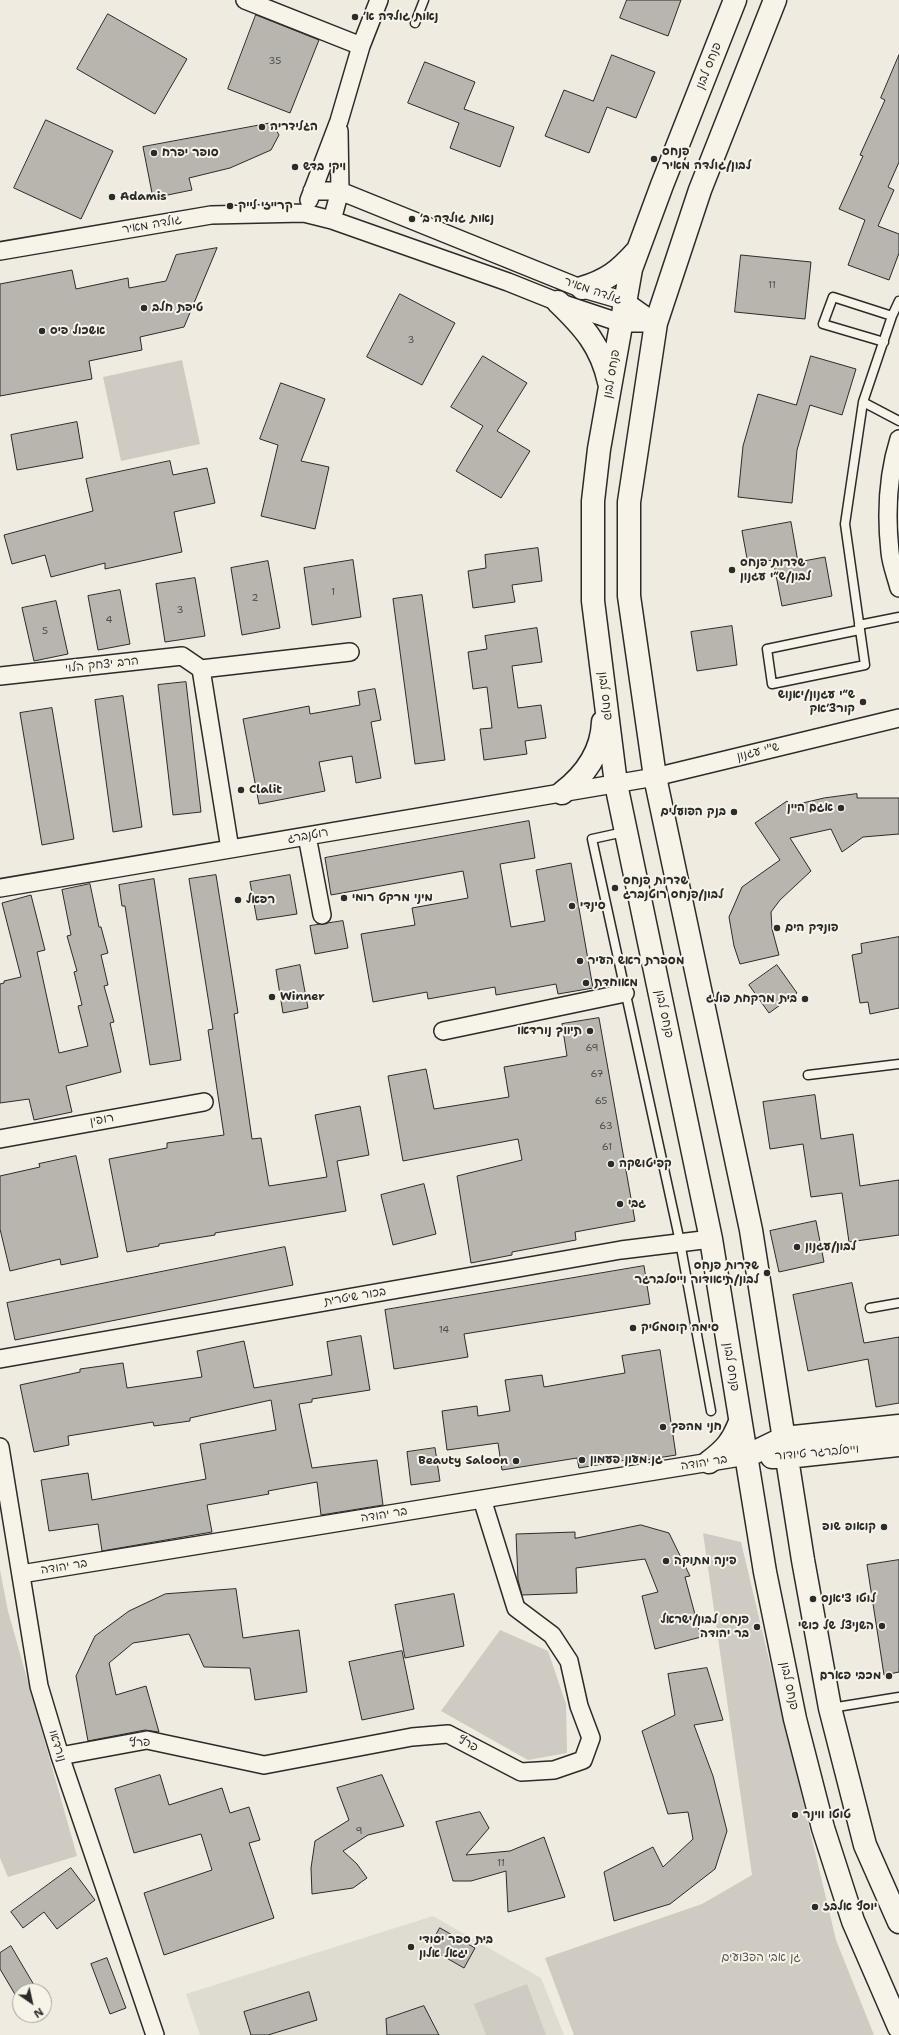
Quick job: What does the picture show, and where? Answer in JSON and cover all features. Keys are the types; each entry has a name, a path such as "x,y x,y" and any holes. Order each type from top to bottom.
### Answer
{"main road":[{"name":"פנחס לבון","path":"735,0 662,185 631,269 624,300 598,449 593,501 593,601 616,784 711,1239 765,1572 789,1688 823,1828 853,1921 899,2027"},
{"path":"775,0 700,190 656,323 629,502 629,596 655,778 751,1230 803,1560 830,1708 865,1845 899,1922"},
{"path":"582,288 598,283 619,271 638,250"},
{"path":"558,302 583,326 603,360 610,387"},
{"path":"562,793 576,782 587,769 596,751 603,729 605,693"},
{"path":"709,1462 724,1451 733,1440 740,1422"},
{"name":"וייסלברגר טיודור","path":"747,1456 899,1426"},
{"name":"וייסלברגר טיודור","path":"785,1448 899,1445"}],"street":[{"path":"245,0 361,46"},
{"path":"304,213 339,121 361,46 379,0"},
{"path":"332,220 340,191 339,121"},
{"name":"גולדה מאיר","path":"312,191 340,191 582,288 624,300 656,323"},
{"name":"גולדה מאיר","path":"0,251 211,215 304,213 332,220 508,282 558,302 621,323 656,323"},
{"path":"508,282 515,261"},
{"path":"899,439 892,462 889,504 890,553 899,588"},
{"path":"230,850 201,669 350,652"},
{"name":"הרב יצחק הלוי","path":"0,676 182,656 201,669"},
{"name":"ש\"י עגנון","path":"616,784 655,778 899,718"},
{"name":"רוטנברג","path":"0,888 616,784"},
{"path":"307,836 322,915"},
{"path":"443,1031 625,993"},
{"name":"רופין","path":"0,1139 204,1102"},
{"name":"בכור שיטרית","path":"0,1359 621,1250 711,1239"},
{"name":"נורדאו","path":"0,1447 38,1686 60,1756 155,2035"},
{"name":"בר יהודה","path":"20,1574 747,1456"},
{"name":"פרץ","path":"60,1756 147,1740 264,1765 412,1737 448,1734 521,1772 554,1770 583,1760 591,1738 579,1706 569,1662 552,1635 516,1608 482,1499"}],"lane":[{"path":"415,23 424,0"},
{"path":"884,342 823,324 833,297 892,316"},
{"path":"899,301 892,316 863,402 845,524 859,628 865,665 772,684 767,649 859,628 899,617"},
{"path":"863,402 899,421"},
{"path":"625,832 592,839 680,1242 710,1411"},
{"path":"808,1075 899,1064"},
{"path":"870,1308 899,1303"},
{"path":"830,1708 899,1697"}],"shaded area":[{"name":"בית ספר יסודי יגאל אלון","path":"433,1916 541,1978 564,2035 200,2035 186,1994"}],"green space":[{"path":"182,360 200,444 121,461 103,377"},
{"name":"גן אבי הפצועים","path":"703,1533 741,1542 836,1940 874,2035 574,2035 545,1958 702,1904 752,1875"},
{"path":"0,1570 8,1611 77,1856 8,1877 0,1858"},
{"path":"500,1630 548,1651 566,1704 567,1753 528,1760 441,1711"},
{"path":"527,1984 546,2035 486,2035 474,2004"}],"building":[{"path":"627,0 681,0 668,36 620,18"},
{"path":"108,14 187,59 155,114 77,69"},
{"path":"256,15 319,40 290,113 228,89"},
{"path":"612,55 655,72 636,118 607,107 589,153 545,136 564,90 593,101"},
{"path":"899,55 899,162 888,187 894,190 878,226 899,234 899,253 889,280 848,265 865,220 839,209 863,156 860,155 885,100 881,98"},
{"path":"425,62 475,82 464,109 514,127 500,167 450,148 459,123 408,103"},
{"path":"46,120 113,151 81,219 14,188"},
{"path":"272,123 279,135 271,150 230,168 189,178 192,190 153,198 143,147"},
{"path":"217,248 184,327 140,337 142,350 89,361 92,379 0,396 0,284 72,270 76,289 128,278 129,288 166,281 176,255"},
{"path":"741,255 811,262 805,319 735,312"},
{"path":"400,294 455,323 422,385 367,357"},
{"path":"483,356 527,383 497,431 530,451 501,498 456,471 483,426 451,407"},
{"path":"811,356 856,369 842,415 810,405 797,450 792,503 738,497 743,446 758,394 796,405"},
{"path":"281,383 325,399 301,461 329,467 315,529 261,516 278,445 260,439"},
{"path":"77,422 83,458 17,470 11,435"},
{"path":"170,461 173,475 207,468 215,503 174,512 182,552 105,569 105,563 51,577 45,555 12,564 4,535 93,511 86,479"},
{"path":"791,522 798,562 825,557 832,596 782,606 773,560 748,564 742,531"},
{"path":"538,548 542,581 512,585 515,602 473,608 468,571 486,568 485,555"},
{"path":"353,560 361,617 312,625 304,568"},
{"path":"268,561 280,628 242,635 231,568"},
{"path":"195,578 205,636 165,642 156,584"},
{"path":"120,590 130,644 98,650 88,596"},
{"path":"422,595 445,760 415,764 393,599"},
{"path":"56,601 68,654 34,661 22,608"},
{"path":"732,626 737,665 697,671 691,632"},
{"path":"537,628 542,662 512,666 518,708 541,705 546,738 525,741 527,754 484,760 480,729 492,728 487,687 473,689 468,652 487,649 485,636"},
{"path":"186,682 201,812 173,815 158,685"},
{"path":"375,689 381,720 371,722 381,778 356,783 352,756 319,762 325,791 259,804 243,719 309,706 310,714 360,705 358,692"},
{"path":"123,696 142,827 113,832 95,700"},
{"path":"52,708 74,839 42,845 20,713"},
{"path":"857,794 857,798 899,798 899,834 863,837 842,852 831,829 790,838 811,871 780,900 771,912 772,929 779,955 740,964 734,946 729,917 742,887 780,860 755,823 787,801 790,806 824,798"},
{"path":"529,821 535,858 500,864 511,927 545,921 536,870 571,863 593,988 558,994 556,984 496,995 495,987 428,999 427,992 373,1002 361,934 415,925 412,908 468,898 463,871 331,895 325,858"},
{"path":"216,875 238,1013 234,1014 252,1139 261,1138 269,1186 327,1177 315,1115 360,1106 369,1155 337,1161 346,1211 215,1233 215,1235 159,1244 159,1246 127,1252 109,1159 167,1148 167,1143 224,1135 208,1030 213,1029 189,879"},
{"path":"290,875 297,914 257,920 250,882"},
{"path":"154,879 181,1060 150,1065 125,906 122,906 119,885"},
{"path":"90,884 99,927 101,927 108,953 101,955 108,985 104,986 114,1022 110,1023 121,1072 66,1086 72,1112 34,1120 29,1099 0,1103 0,984 4,983 4,981 21,977 2,903 31,895 45,950 37,952 59,1053 88,1046 78,1006 82,1005 74,972 77,971 67,936 71,935 62,890"},
{"path":"343,921 348,948 315,954 310,926"},
{"path":"899,937 899,1008 870,1014 868,1002 860,1003 852,955 862,953 861,944"},
{"path":"300,965 308,1008 283,1013 276,970"},
{"path":"777,965 797,993 769,1013 749,985"},
{"path":"599,1018 635,1221 575,1232 576,1240 512,1252 512,1255 471,1263 457,1176 522,1160 518,1139 403,1161 388,1076 426,1069 434,1109 509,1097 504,1067 567,1056 562,1024"},
{"path":"815,1095 821,1139 853,1134 860,1186 899,1180 899,1235 849,1242 842,1193 811,1197 803,1144 770,1149 763,1102"},
{"path":"76,1156 98,1257 61,1265 60,1259 10,1271 0,1229 0,1176 40,1167 39,1164"},
{"path":"424,1184 436,1234 393,1245 381,1195"},
{"name":"לבון/עגנון","path":"816,1221 824,1262 779,1272 770,1231"},
{"path":"285,1247 293,1285 15,1340 7,1303"},
{"path":"644,1266 650,1304 464,1334 468,1357 394,1369 385,1310"},
{"path":"852,1283 864,1343 899,1337 899,1403 876,1407 868,1359 808,1371 793,1295"},
{"path":"361,1336 370,1390 312,1399 312,1402 299,1404 312,1468 377,1460 383,1505 321,1515 317,1482 268,1491 269,1494 207,1505 212,1532 102,1551 98,1524 49,1531 41,1480 88,1473 92,1500 206,1479 200,1444 276,1430 271,1400 190,1418 190,1421 154,1426 153,1422 68,1436 69,1445 34,1452 20,1385 80,1372 80,1369 123,1363 127,1388 202,1377 197,1351 244,1341 254,1388 332,1375 327,1342"},
{"path":"660,1350 676,1455 639,1461 638,1458 579,1468 577,1458 502,1470 498,1443 447,1450 442,1411 477,1406 478,1416 510,1411 505,1380 542,1375 544,1387 625,1373 622,1356"},
{"path":"435,1448 440,1481 411,1485 407,1452"},
{"path":"641,1525 669,1533 690,1576 685,1577 701,1637 655,1649 642,1596 658,1592 645,1559 576,1568 577,1593 522,1595 518,1580 516,1534 575,1532 575,1538"},
{"path":"899,1560 899,1672 884,1675 867,1565"},
{"path":"236,1589 243,1638 299,1630 307,1692 255,1700 250,1668 204,1667 189,1634 133,1643 109,1663 116,1695 146,1686 159,1732 145,1730 88,1741 76,1676 95,1636 129,1611 165,1594"},
{"path":"454,1594 464,1646 405,1658 395,1605"},
{"path":"402,1651 414,1709 362,1720 349,1662"},
{"path":"707,1668 723,1720 694,1725 713,1776 727,1831 715,1869 670,1904 614,1921 604,1872 653,1847 663,1867 693,1839 688,1812 668,1814 642,1731 675,1715 668,1674"},
{"path":"160,1775 169,1805 222,1788 230,1813 249,1807 260,1840 249,1843 274,1918 164,1955 144,1893 212,1870 201,1834 134,1853 115,1789"},
{"path":"382,1775 404,1826 368,1835 343,1851 357,1864 367,1878 353,1888 312,1894 311,1868 315,1841 349,1820 337,1788"},
{"path":"480,1812 489,1828 466,1855 510,1851 544,1837 565,1897 508,1912 506,1871 471,1881 453,1881 436,1822"},
{"path":"71,1868 95,1900 57,1929 44,1912 23,1928 11,1912"},
{"path":"440,1928 475,1948 464,1968 429,1948"},
{"path":"11,1946 33,1983 12,1983 12,1989 0,1969 0,1953"},
{"path":"107,1958 126,2008 110,2014 91,1964"},
{"path":"309,1992 317,2020 268,2035 251,2035 244,2012"},
{"path":"424,2006 439,2035 387,2035 386,2019"}],"place":[{"name":"נאות גולדה א׳","path":"355,17"},
{"name":"הגלידריה","path":"262,127"},
{"name":"סופר יפרח","path":"154,153"},
{"name":"פנחס לבון/גולדה מאיר","path":"654,159"},
{"name":"ויקי בדש","path":"295,167"},
{"name":"Adamis","path":"112,197"},
{"name":"קרייזי לייק","path":"230,206"},
{"name":"נאות גולדה ב׳","path":"412,219"},
{"name":"טיפת חלב","path":"144,308"},
{"name":"אשכול פיס","path":"42,331"},
{"name":"שדרות פנחס לבון/ש״י עגנון","path":"732,570"},
{"name":"ש״י עגנון/יאנוש קורצ׳אק","path":"863,702"},
{"name":"Clalit","path":"241,790"},
{"name":"אגם היין","path":"841,808"},
{"name":"בנק הפועלים","path":"734,812"},
{"name":"שדרות פנחס לבון/פנחס רוטנברג","path":"615,888"},
{"name":"מיני מרקט רומי","path":"344,898"},
{"name":"רפאל","path":"238,900"},
{"name":"סינדי","path":"572,906"},
{"name":"פונדק הים","path":"777,928"},
{"name":"מספרת ראש העיר","path":"580,961"},
{"name":"מאוחדת","path":"586,983"},
{"name":"Winner","path":"272,997"},
{"name":"בית מרקחת פולג","path":"805,999"},
{"name":"תיווך נורדאו","path":"590,1031"},
{"name":"קפיטושקה","path":"611,1164"},
{"name":"גבי","path":"620,1204"},
{"name":"לבון/עגנון","path":"797,1247"},
{"name":"שדרות פנחס לבון/תיאודור וייסלברגר","path":"767,1273"},
{"name":"סימה קוסמטיק","path":"633,1328"},
{"name":"חני מהפך","path":"663,1427"},
{"name":"גן מעון פעמון","path":"582,1460"},
{"name":"Beauty Saloon","path":"516,1461"},
{"name":"קואופ שופ","path":"884,1527"},
{"name":"פינה מתוקה","path":"666,1561"},
{"name":"לוטו צ'אנס","path":"813,1599"},
{"name":"השניצל של כושי","path":"882,1626"},
{"name":"פנחס לבון/ישראל בר יהודה","path":"757,1627"},
{"name":"מכבי פארם","path":"889,1676"},
{"name":"טוטו ווינר","path":"795,1815"},
{"name":"יוסף אלבז","path":"815,1907"},
{"name":"בית ספר יסודי יגאל אלון","path":"411,1947"}]}
